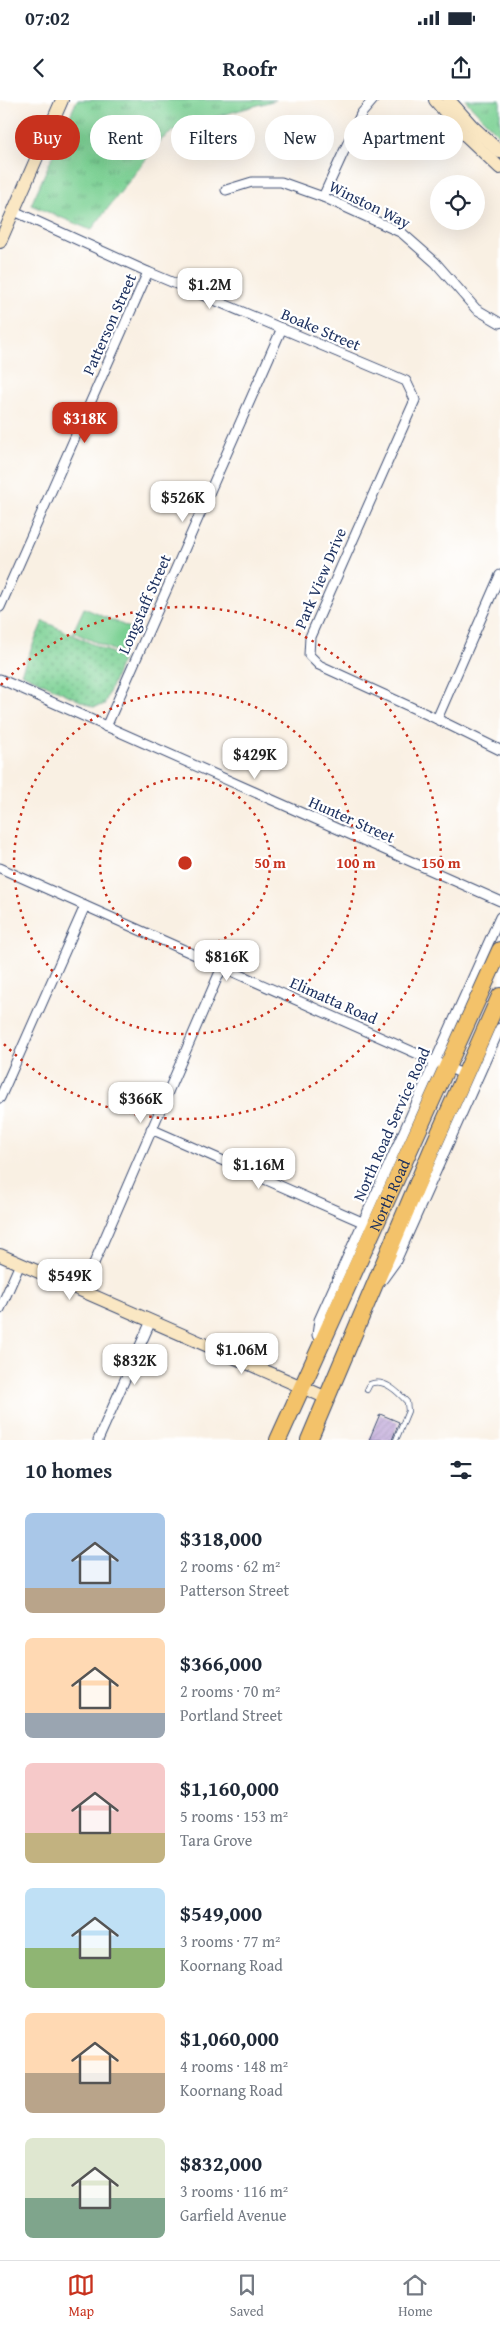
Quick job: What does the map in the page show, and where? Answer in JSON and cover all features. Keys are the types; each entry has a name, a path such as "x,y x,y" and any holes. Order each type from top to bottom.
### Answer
{"highway":[{"name":"North Road","path":"278,1440 321,1344 370,1225 442,1064 500,950"},
{"name":"North Road","path":"309,1440 500,996"}],"street":[{"path":"0,242 62,100"},
{"path":"322,197 361,114 373,100"},
{"path":"435,100 463,133 500,168"},
{"path":"449,100 472,126 500,152"},
{"name":"Winston Way","path":"226,190 252,182 282,182 322,197 402,233 436,262 476,309 500,323"},
{"name":"Boake Street","path":"14,211 148,272 406,381 416,400"},
{"name":"Patterson Street","path":"0,608 148,272"},
{"name":"Longstaff Street","path":"106,727 282,328"},
{"name":"Park View Drive","path":"416,400 310,637 309,655 320,665 500,750"},
{"path":"437,719 500,575"},
{"name":"Hunter Street","path":"0,679 500,901"},
{"name":"Elimatta Road","path":"0,868 465,1075"},
{"path":"0,1098 85,906"},
{"name":"North Road Service Road","path":"442,1064 500,917"},
{"path":"82,1291 222,967"},
{"path":"371,1295 396,1260 500,1028"},
{"path":"152,1129 370,1225"},
{"path":"0,1255 327,1398"},
{"path":"0,1309 20,1264"},
{"path":"98,1440 151,1321"}],"lane":[{"path":"366,1390 375,1381 385,1383 407,1402 408,1411 396,1440"}],"green space":[{"path":"77,100 276,100 222,115 171,115 171,133 161,140 161,115 90,115 90,160 145,160 91,230 31,205 51,160 80,160 80,115 70,115"},
{"path":"465,100 500,100 500,136"},
{"path":"84,608 130,628 119,653 73,632"},
{"path":"43,621 123,658 104,705 93,707 21,673"}],"building":[{"path":"380,1414 399,1422 392,1440 369,1440"}]}
